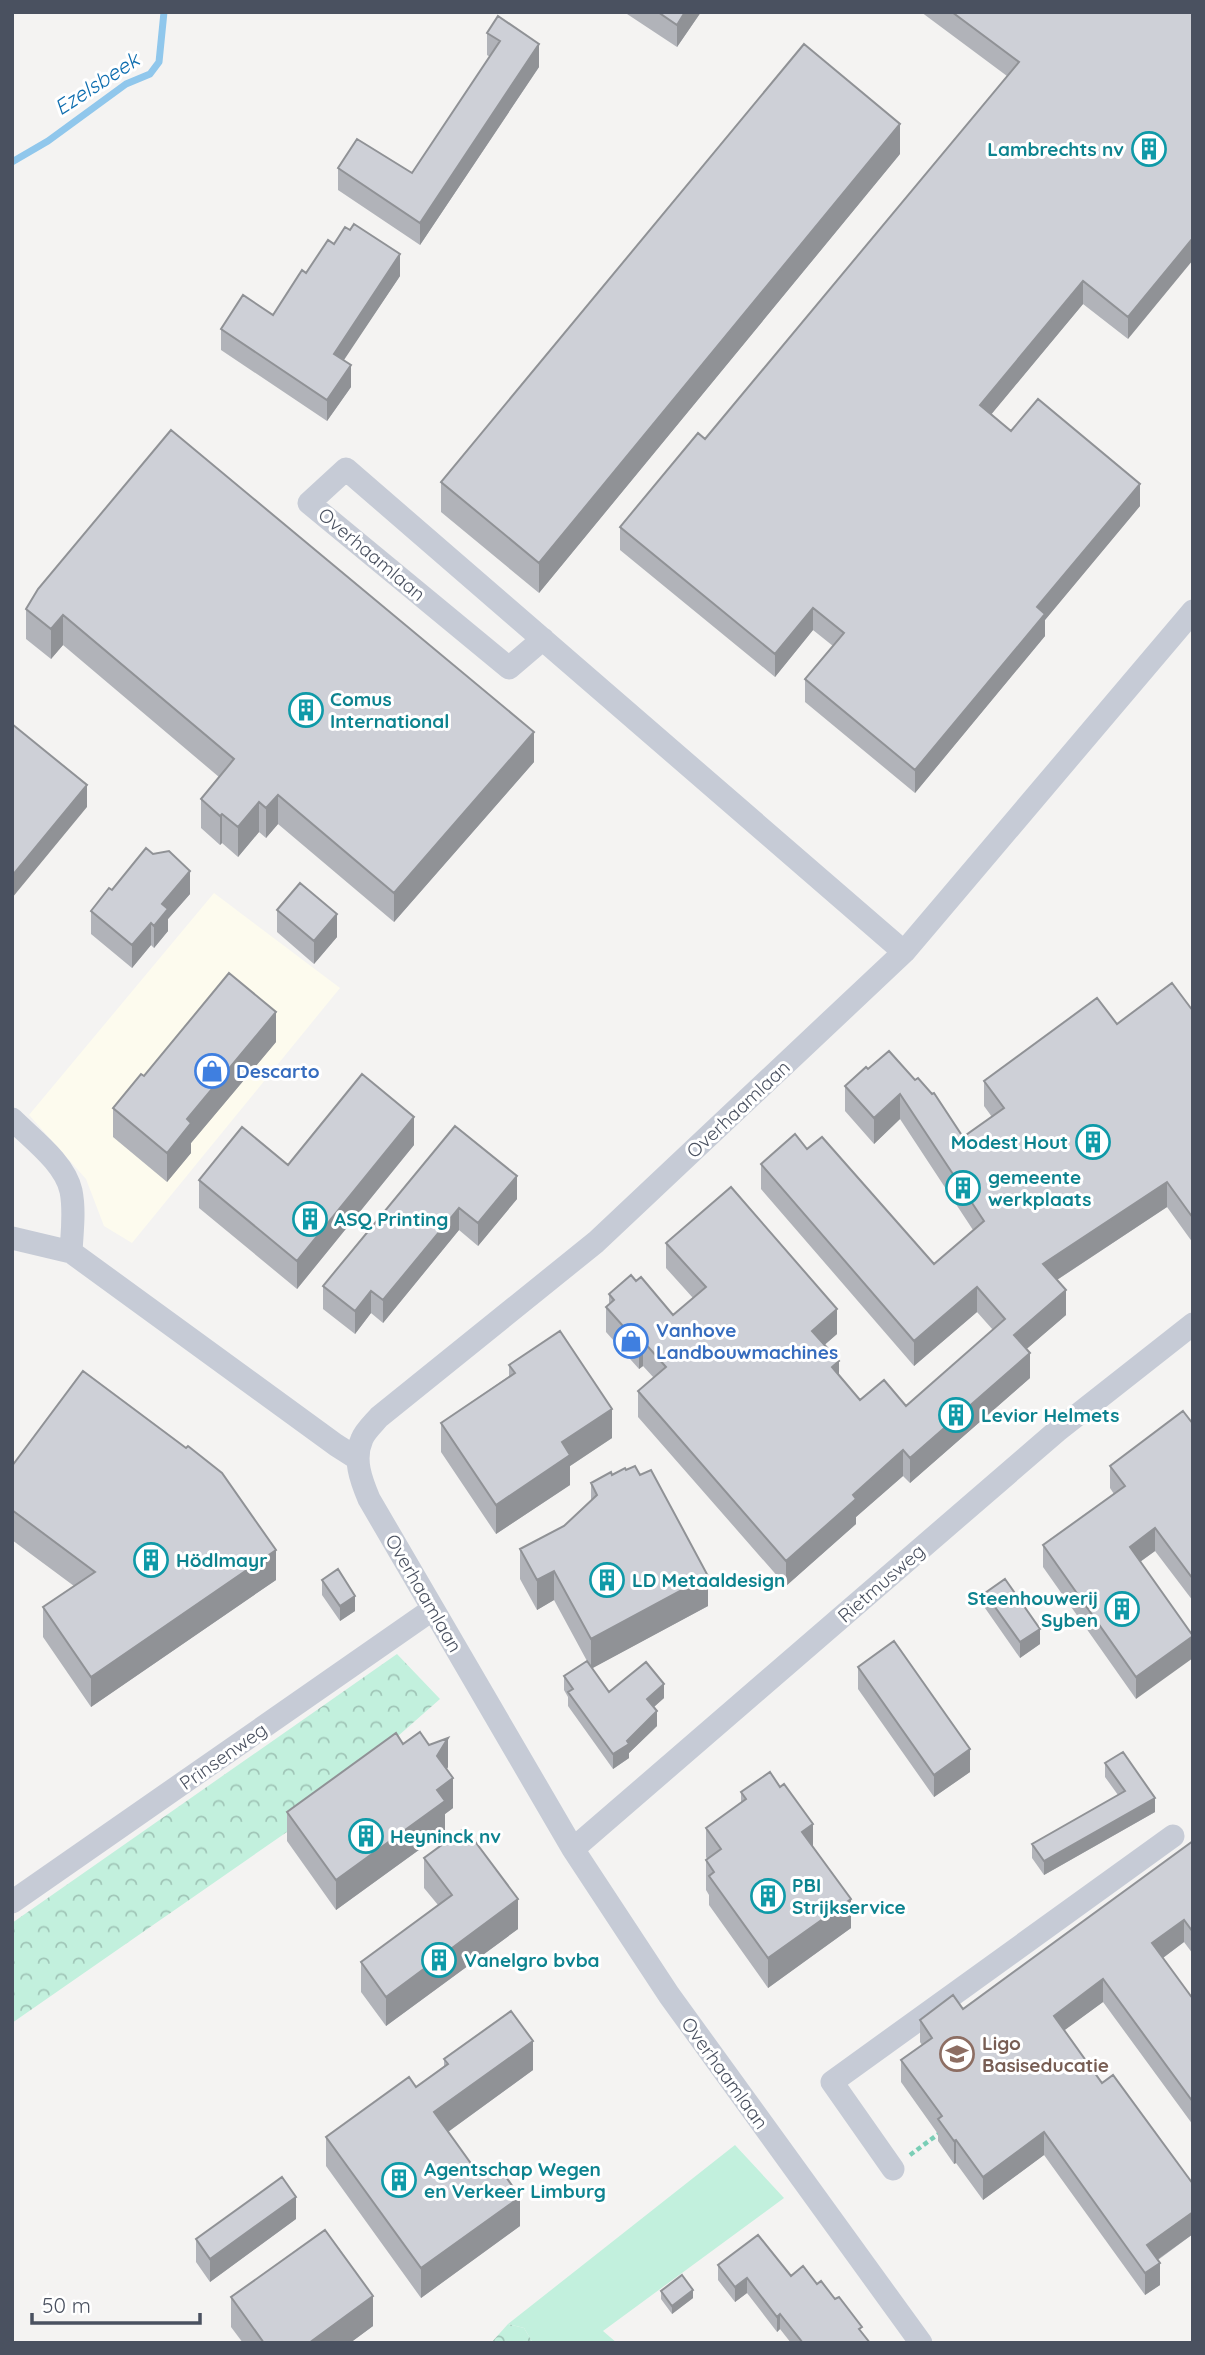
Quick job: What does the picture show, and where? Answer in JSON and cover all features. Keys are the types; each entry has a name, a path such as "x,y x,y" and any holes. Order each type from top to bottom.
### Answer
{"street":[{"name":"Overhaamlaan","path":"542,639 509,668 309,503 346,469 904,952"},
{"name":"Overhaamlaan","path":"921,2343 669,1995 573,1849 369,1499 360,1478 358,1459 362,1439 379,1417 596,1242 904,952 1193,611"},
{"path":"12,1119 58,1166 71,1189 71,1252"},
{"path":"12,1238 71,1252 358,1459"},
{"name":"Rietmusweg","path":"573,1849 1057,1431 1193,1324"},
{"name":"Prinsenweg","path":"12,1902 433,1609"},
{"path":"893,2169 832,2082 1173,1836"}],"path":[{"path":"893,2169 941,2132"}],"shaded area":[{"path":"214,893 340,988 132,1243 104,1226 86,1179 29,1115"}],"green space":[{"path":"397,1654 440,1699 297,1825 12,2023 12,1923"},
{"path":"735,2145 784,2198 603,2331 617,2343 533,2343 524,2328 508,2324"},
{"path":"508,2324 524,2328 533,2343 491,2343"}],"building":[{"path":"658,12 685,12 677,25"},
{"path":"952,12 1193,12 1193,238 1128,317 1083,281 980,405 1011,431 1038,399 1140,484 1037,607 1045,614 915,770 805,679 844,633 813,608 775,654 620,527 698,433 705,439 1019,62"},
{"path":"498,16 539,44 420,223 338,168 357,139 412,173 500,41 487,33"},
{"path":"804,44 900,124 539,563 441,482"},
{"path":"354,224 400,254 334,354 351,365 327,400 221,329 243,295 273,315 302,270 306,273 328,240 334,244 345,227 350,230"},
{"name":"Comus International","path":"171,430 534,732 394,893 278,795 266,808 259,802 238,827 222,814 220,816 201,799 234,759 63,615 51,629 26,609 38,589"},
{"path":"12,724 87,785 12,876"},
{"path":"146,848 153,854 169,851 190,871 162,904 168,909 154,926 151,923 132,945 91,911"},
{"path":"300,883 337,914 314,941 277,910"},
{"name":"Descarto","path":"229,973 276,1012 187,1119 191,1123 167,1153 113,1108 141,1074 144,1076"},
{"path":"1172,983 1193,1011 1193,1218 1167,1182 1043,1264 1066,1290 1014,1335 1030,1353 910,1458 903,1450 853,1495 856,1499 786,1561 638,1391 666,1367 643,1341 639,1344 606,1307 614,1300 609,1294 631,1275 636,1281 641,1277 673,1315 706,1287 666,1243 731,1187 837,1309 812,1331 839,1361 832,1367 860,1400 884,1380 906,1406 1005,1319 977,1287 914,1341 761,1164 795,1134 807,1149 822,1137 934,1264 984,1221 900,1094 874,1118 845,1086 889,1051 915,1080 918,1078 934,1093 963,1137 1004,1108 984,1081 1097,998 1117,1024"},
{"path":"362,1074 414,1117 297,1261 199,1180 242,1127 288,1165"},
{"path":"455,1126 517,1176 478,1223 459,1208 383,1300 371,1291 355,1311 323,1286"},
{"path":"560,1331 612,1409 562,1442 570,1455 496,1505 441,1423 515,1373 509,1365"},
{"name":"Hödlmayr","path":"83,1371 222,1473 276,1550 91,1677 43,1607 95,1572 12,1510 12,1466"},
{"path":"1183,1411 1193,1424 1193,1579 1155,1528 1130,1547 1193,1636 1136,1677 1043,1545 1125,1486 1110,1466"},
{"name":"LD Metaaldesign","path":"635,1466 640,1475 651,1470 708,1576 591,1639 554,1571 537,1580 520,1549 564,1526 597,1495 591,1483 611,1472 612,1475"},
{"path":"338,1569 355,1596 340,1606 322,1580"},
{"path":"1005,1579 1040,1629 1020,1642 985,1593"},
{"path":"894,1641 970,1749 934,1775 858,1667"},
{"path":"587,1661 609,1692 646,1662 664,1684 647,1699 657,1711 627,1741 629,1744 613,1754 568,1692 573,1689 564,1676"},
{"name":"Heyninck nv","path":"420,1732 429,1745 448,1738 437,1756 453,1778 437,1790 445,1801 336,1880 287,1812 396,1733 403,1744"},
{"path":"1123,1752 1155,1798 1044,1861 1032,1844 1125,1791 1105,1763"},
{"name":"PBI Strijkservice","path":"770,1772 780,1787 784,1784 813,1824 802,1832 851,1899 768,1958 709,1876 714,1872 706,1860 721,1849 706,1828 746,1799 741,1792"},
{"path":"465,1828 518,1899 386,1997 361,1962 452,1895 424,1858"},
{"path":"1193,1841 1193,1932 1184,1920 1152,1943 1193,1999 1193,2102 1103,1979 1054,2016 1102,2083 1113,2075 1193,2184 1193,2212 1147,2245 1160,2263 1145,2273 1044,2132 983,2177 938,2119 942,2116 901,2060 932,2038 920,2020 953,1995 963,2009"},
{"name":"Agentschap Wegen en Verkeer Limburg","path":"511,2011 533,2041 434,2112 480,2176 497,2164 520,2197 421,2268 326,2137 409,2077 416,2087 448,2064 444,2059"},
{"path":"282,2177 296,2197 210,2259 196,2239"},
{"path":"325,2230 373,2296 309,2343 264,2343 231,2297"},
{"path":"758,2235 791,2276 803,2266 817,2284 821,2281 835,2299 839,2297 862,2327 859,2329 870,2343 803,2343 780,2314 777,2317 747,2278 735,2287 718,2265"},
{"path":"682,2275 693,2290 672,2306 661,2291"}],"waterway":[{"name":"Ezelsbeek","path":"12,162 48,141 126,84 150,74 159,62 164,12"}],"place":[{"name":"Lambrechts nv","path":"1149,149"},
{"name":"Comus International","path":"306,710"},
{"name":"Descarto","path":"212,1071"},
{"name":"Modest Hout","path":"1093,1142"},
{"name":"gemeente werkplaats","path":"963,1188"},
{"name":"ASQ Printing","path":"310,1219"},
{"name":"Vanhove Landbouwmachines","path":"631,1341"},
{"name":"Levior Helmets","path":"956,1415"},
{"name":"Hödlmayr","path":"151,1560"},
{"name":"LD Metaaldesign","path":"607,1580"},
{"name":"Steenhouwerij Syben","path":"1122,1609"},
{"name":"Heyninck nv","path":"366,1836"},
{"name":"PBI Strijkservice","path":"768,1896"},
{"name":"Vanelgro bvba","path":"439,1960"},
{"name":"Ligo Basiseducatie","path":"957,2054"},
{"name":"Agentschap Wegen en Verkeer Limburg","path":"399,2180"}]}
